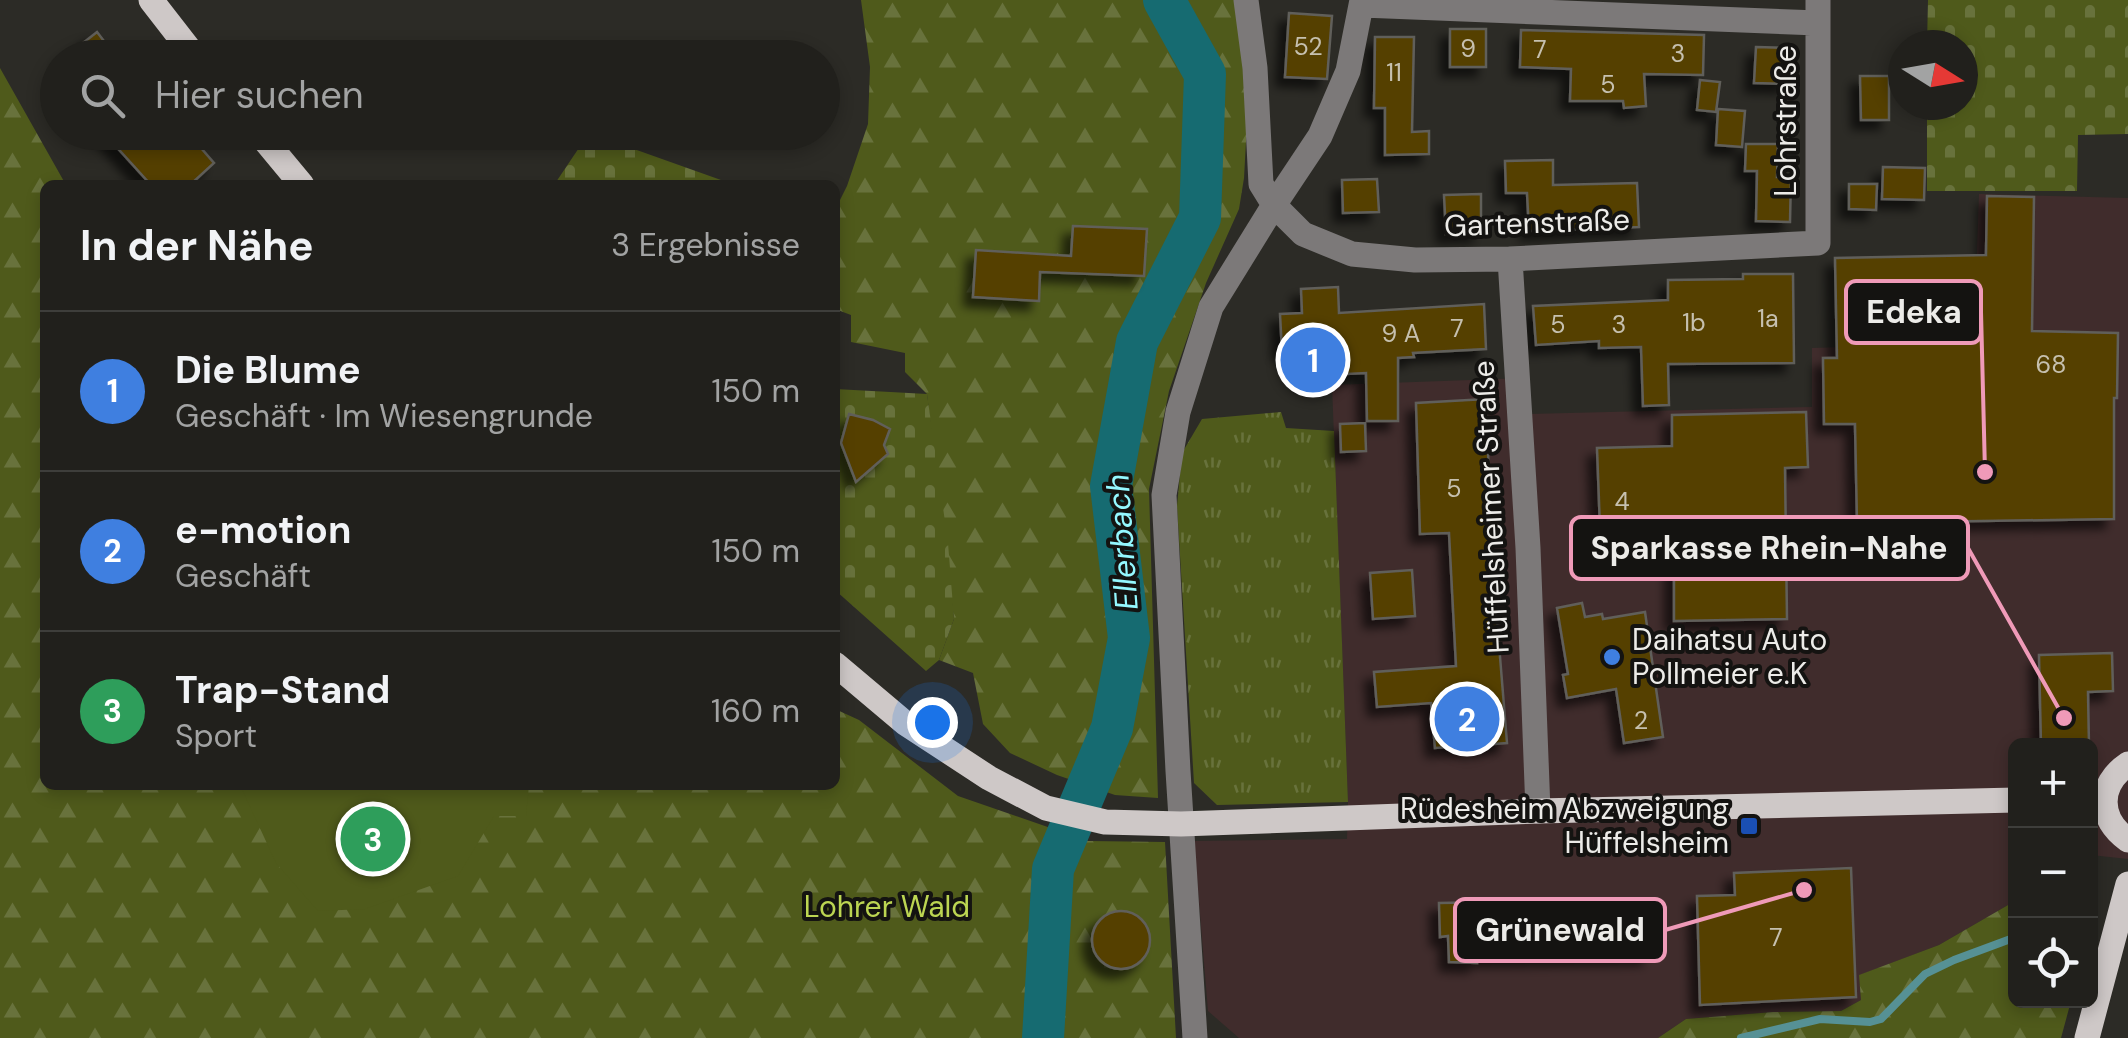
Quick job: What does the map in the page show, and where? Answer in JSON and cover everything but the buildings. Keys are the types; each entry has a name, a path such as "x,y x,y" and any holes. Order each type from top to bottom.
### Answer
{"main road":[{"path":"150,0 182,40"},
{"path":"273,150 298,180"},
{"path":"840,668 906,723 989,778 1046,808 1104,822 1182,824 1538,810 2008,800"},
{"path":"2128,764 2114,776 2098,800 2114,828 2128,840"},
{"path":"2087,1038 2128,884"}],"street":[{"path":"1246,0 1255,68 1261,184 1274,205"},
{"path":"1195,1028 1164,495 1178,412 1210,307 1320,136 1348,71 1362,2 1818,12"},
{"name":"Lohrstraße","path":"1818,12 1818,243"},
{"name":"Gartenstraße","path":"1274,205 1304,234 1352,254 1414,260 1510,260 1818,243"},
{"name":"Hüffelsheimer Straße","path":"1510,260 1527,532 1538,810"}],"shaded area":[{"path":"1979,194 2128,198 2128,859 2098,856 2098,738 2008,738 2008,905 1939,945 1860,975 1861,1000 1841,1011 1686,1019 1658,1038 1239,1038 1208,1011 1194,841 1347,839 1332,385 1528,378 1529,414 1812,407 1812,348 1974,343"}],"green space":[{"path":"861,0 1238,0 1247,123 1239,209 1206,283 1169,391 1149,489 1158,798 1115,795 1010,753 983,724 973,673 939,660 954,619 927,394 905,372 905,353 851,342 851,315 840,311 840,200 868,124 870,67"},
{"path":"1928,0 2128,0 2128,134 2078,135 2077,191 1927,191 1927,120 1978,120 1978,30 1927,30"},
{"name":"Lohrer Wald","path":"0,68 40,139 40,150 46,150 63,180 40,180 40,790 840,790 840,711 859,720 958,796 1088,841 1165,842 1176,1038 0,1038"},
{"path":"578,150 637,150 721,180 557,180"},
{"path":"840,389 927,394 948,543 954,619 939,660 926,671 840,594"},
{"path":"1281,412 1286,428 1334,431 1348,802 1217,805 1194,783 1177,506 1182,453 1202,419"},
{"path":"242,790 529,790 526,816 494,816 458,876 365,909 318,911 276,863"},
{"path":"2008,905 2008,1008 2069,1008 2061,1038 1658,1038 1686,1019 1841,1011 1861,1000 1859,975 1939,945"}],"waterway":[{"name":"Ellerbach","path":"1043,1038 1053,869 1112,728 1129,638 1111,486 1137,342 1200,218 1205,74 1164,0"},
{"path":"1741,1038 1820,1019 1881,1019 1925,974 2008,940"}],"place":[{"name":"Die Blume","path":"1313,360"},
{"name":"Edeka","path":"1985,472"},
{"name":"Daihatsu Auto Pollmeier e.K","path":"1612,657"},
{"name":"Sparkasse Rhein-Nahe","path":"2064,718"},
{"name":"e-motion","path":"1467,719"},
{"name":"Rüdesheim Abzweigung Hüffelsheim","path":"1749,826"},
{"name":"Trap-Stand","path":"373,839"},
{"name":"Grünewald","path":"1804,890"}]}
